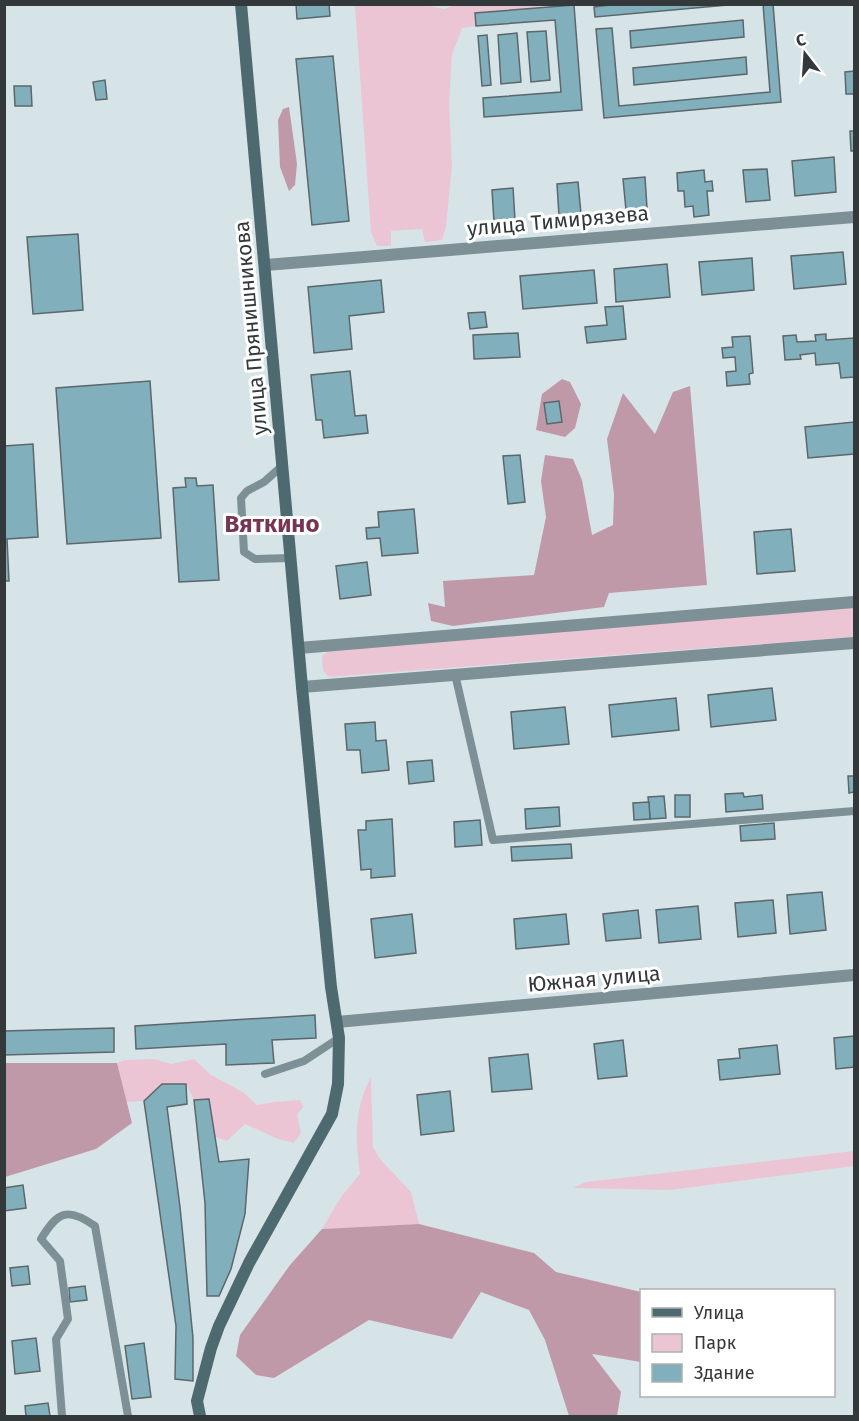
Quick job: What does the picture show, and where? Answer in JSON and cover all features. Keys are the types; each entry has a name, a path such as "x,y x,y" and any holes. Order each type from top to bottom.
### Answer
{"street":[{"name":"улица Прянишникова","path":"200,1416 197,1401 219,1326 249,1263 332,1114 338,1084 339,1038 331,987 302,687 241,4"},
{"name":"улица Тимирязева","path":"266,265 855,217"},
{"path":"299,648 855,602"},
{"path":"302,687 855,643"},
{"name":"Южная улица","path":"337,1022 855,975"}],"lane":[{"path":"282,465 264,482 247,491 241,498 244,552 255,559 290,558"},
{"path":"455,674 493,840 855,811"},
{"path":"265,1074 304,1061 339,1038"},
{"path":"62,1416 56,1339 68,1319 60,1262 41,1239 51,1224 64,1214 79,1215 95,1226 128,1416"}],"green space":[{"path":"457,4 574,5 475,13 476,26 462,28 452,55 449,104 452,164 446,227 442,240 425,242 422,229 391,231 391,246 377,246 371,232 355,5 425,5 444,9"},
{"path":"854,607 854,637 329,677 323,671 322,656 328,651"},
{"path":"154,1059 171,1064 194,1059 211,1075 243,1092 257,1105 300,1100 303,1107 297,1115 301,1133 294,1143 278,1139 245,1124 227,1141 215,1137 209,1100 194,1100 186,1084 162,1084 144,1101 126,1102 117,1063 125,1060"},
{"path":"371,1077 373,1147 380,1159 411,1192 419,1224 322,1229 341,1197 360,1174 357,1125 361,1101"},
{"path":"854,1151 854,1166 670,1190 573,1188 586,1182"}],"shaded area":[{"path":"289,107 297,164 295,185 289,191 280,167 278,120 283,109"},
{"path":"562,379 570,382 581,404 575,428 565,437 536,430 542,394","holes":["559,401 562,421 547,424 544,403"]},
{"path":"690,386 707,585 609,593 604,607 453,626 431,621 428,603 445,607 443,581 534,575 546,517 541,481 545,455 573,459 582,480 592,535 613,525 614,494 607,439 623,393 655,434 673,392"},
{"path":"5,1063 117,1063 132,1123 96,1149 5,1177"},
{"path":"419,1224 534,1253 556,1272 640,1292 640,1362 592,1354 621,1392 617,1416 569,1416 545,1340 529,1310 481,1292 452,1339 369,1320 274,1378 256,1375 236,1356 240,1335 290,1265 322,1229"}],"building":[{"path":"296,4 329,4 330,16 297,19"},
{"path":"617,4 739,4 595,17 594,7"},
{"path":"763,4 773,4 781,102 604,118 596,29 612,28 619,106 770,92"},
{"path":"574,5 582,110 484,117 483,98 561,92 555,20 476,26 475,13"},
{"path":"743,20 744,37 631,48 630,31"},
{"path":"546,31 550,80 531,82 527,32"},
{"path":"517,33 521,82 501,84 498,35"},
{"path":"487,35 491,85 482,86 478,36"},
{"path":"333,56 349,221 312,225 296,59"},
{"path":"746,57 747,74 634,85 633,68"},
{"path":"854,71 854,94 846,94 845,72"},
{"path":"105,80 107,99 96,100 93,82"},
{"path":"14,86 31,86 32,106 15,106"},
{"path":"850,131 854,131 854,151 851,151"},
{"path":"834,157 836,192 795,196 792,161"},
{"path":"767,169 770,200 746,202 743,170"},
{"path":"704,170 705,182 712,181 713,191 707,191 709,215 694,217 693,206 685,207 684,191 678,191 677,173"},
{"path":"645,177 647,208 626,210 623,179"},
{"path":"578,182 581,214 559,216 557,184"},
{"path":"513,188 515,220 494,222 492,190"},
{"path":"78,234 83,310 33,314 27,237"},
{"path":"843,252 846,284 794,289 791,256"},
{"path":"752,258 754,290 702,295 699,262"},
{"path":"667,264 670,297 616,302 614,269"},
{"path":"594,270 597,303 523,309 520,276"},
{"path":"381,280 384,312 349,316 352,349 314,353 308,287"},
{"path":"623,306 626,339 587,343 585,327 607,325 605,307"},
{"path":"485,312 487,327 470,329 468,313"},
{"path":"518,333 520,357 474,359 473,335"},
{"path":"826,334 826,340 854,338 854,377 841,378 839,363 816,365 815,353 800,355 801,359 785,360 783,336 796,335 797,342 816,341 815,335"},
{"path":"750,336 753,373 749,374 750,384 727,386 726,372 736,371 735,357 723,358 722,348 733,347 732,337"},
{"path":"350,371 355,416 366,415 368,433 324,438 322,420 316,420 311,375"},
{"path":"150,381 161,538 67,544 56,388"},
{"path":"559,401 562,422 547,424 544,403"},
{"path":"854,422 854,454 808,458 805,427"},
{"path":"33,444 38,537 7,539 9,581 4,581 4,446"},
{"path":"520,455 525,502 508,504 503,456"},
{"path":"185,478 196,478 197,486 213,485 219,580 179,582 173,488 186,487"},
{"path":"414,509 418,553 382,556 380,538 367,539 366,528 379,527 378,512"},
{"path":"791,529 795,571 757,574 754,532"},
{"path":"367,562 371,595 340,599 336,566"},
{"path":"772,688 776,720 711,727 708,695"},
{"path":"676,698 679,730 612,737 609,705"},
{"path":"565,707 569,744 514,749 511,712"},
{"path":"375,722 376,741 386,740 389,770 362,773 360,750 347,750 345,724"},
{"path":"432,760 434,781 409,784 407,762"},
{"path":"848,776 854,776 854,792 849,793"},
{"path":"743,793 744,797 762,795 763,809 726,812 725,794"},
{"path":"675,795 690,795 690,817 675,817"},
{"path":"664,796 666,818 650,819 648,797"},
{"path":"649,802 650,819 634,820 633,803"},
{"path":"559,807 560,826 526,829 525,809"},
{"path":"392,819 395,876 371,878 371,869 361,870 358,830 366,830 366,821"},
{"path":"480,820 482,845 455,847 454,822"},
{"path":"774,823 775,839 741,841 740,826"},
{"path":"571,844 572,858 512,861 511,847"},
{"path":"822,892 826,930 790,934 787,895"},
{"path":"773,900 776,933 738,937 735,903"},
{"path":"698,906 701,939 659,943 656,910"},
{"path":"638,910 641,938 606,941 603,914"},
{"path":"412,914 416,953 375,958 371,919"},
{"path":"566,914 569,944 516,949 514,919"},
{"path":"315,1015 316,1038 272,1040 274,1063 226,1065 226,1044 136,1049 135,1026"},
{"path":"114,1028 114,1052 4,1055 4,1031"},
{"path":"854,1036 854,1067 836,1069 834,1038"},
{"path":"623,1040 627,1076 598,1079 594,1044"},
{"path":"777,1045 780,1074 720,1080 718,1060 740,1058 739,1049"},
{"path":"528,1054 532,1089 492,1092 489,1058"},
{"path":"162,1084 186,1084 187,1104 167,1107 193,1338 193,1381 175,1379 176,1326 144,1101"},
{"path":"450,1091 454,1131 421,1135 417,1095"},
{"path":"209,1099 219,1162 249,1159 245,1214 231,1269 219,1296 207,1296 205,1203 194,1100"},
{"path":"23,1185 26,1208 4,1211 4,1188"},
{"path":"28,1266 30,1284 12,1286 10,1268"},
{"path":"85,1286 87,1300 70,1302 69,1288"},
{"path":"36,1338 40,1371 15,1374 12,1341"},
{"path":"144,1343 151,1397 132,1399 125,1346"},
{"path":"48,1403 50,1416 26,1416 25,1406"}],"district":[{"name":"Вяткино","path":"272,524"}]}
